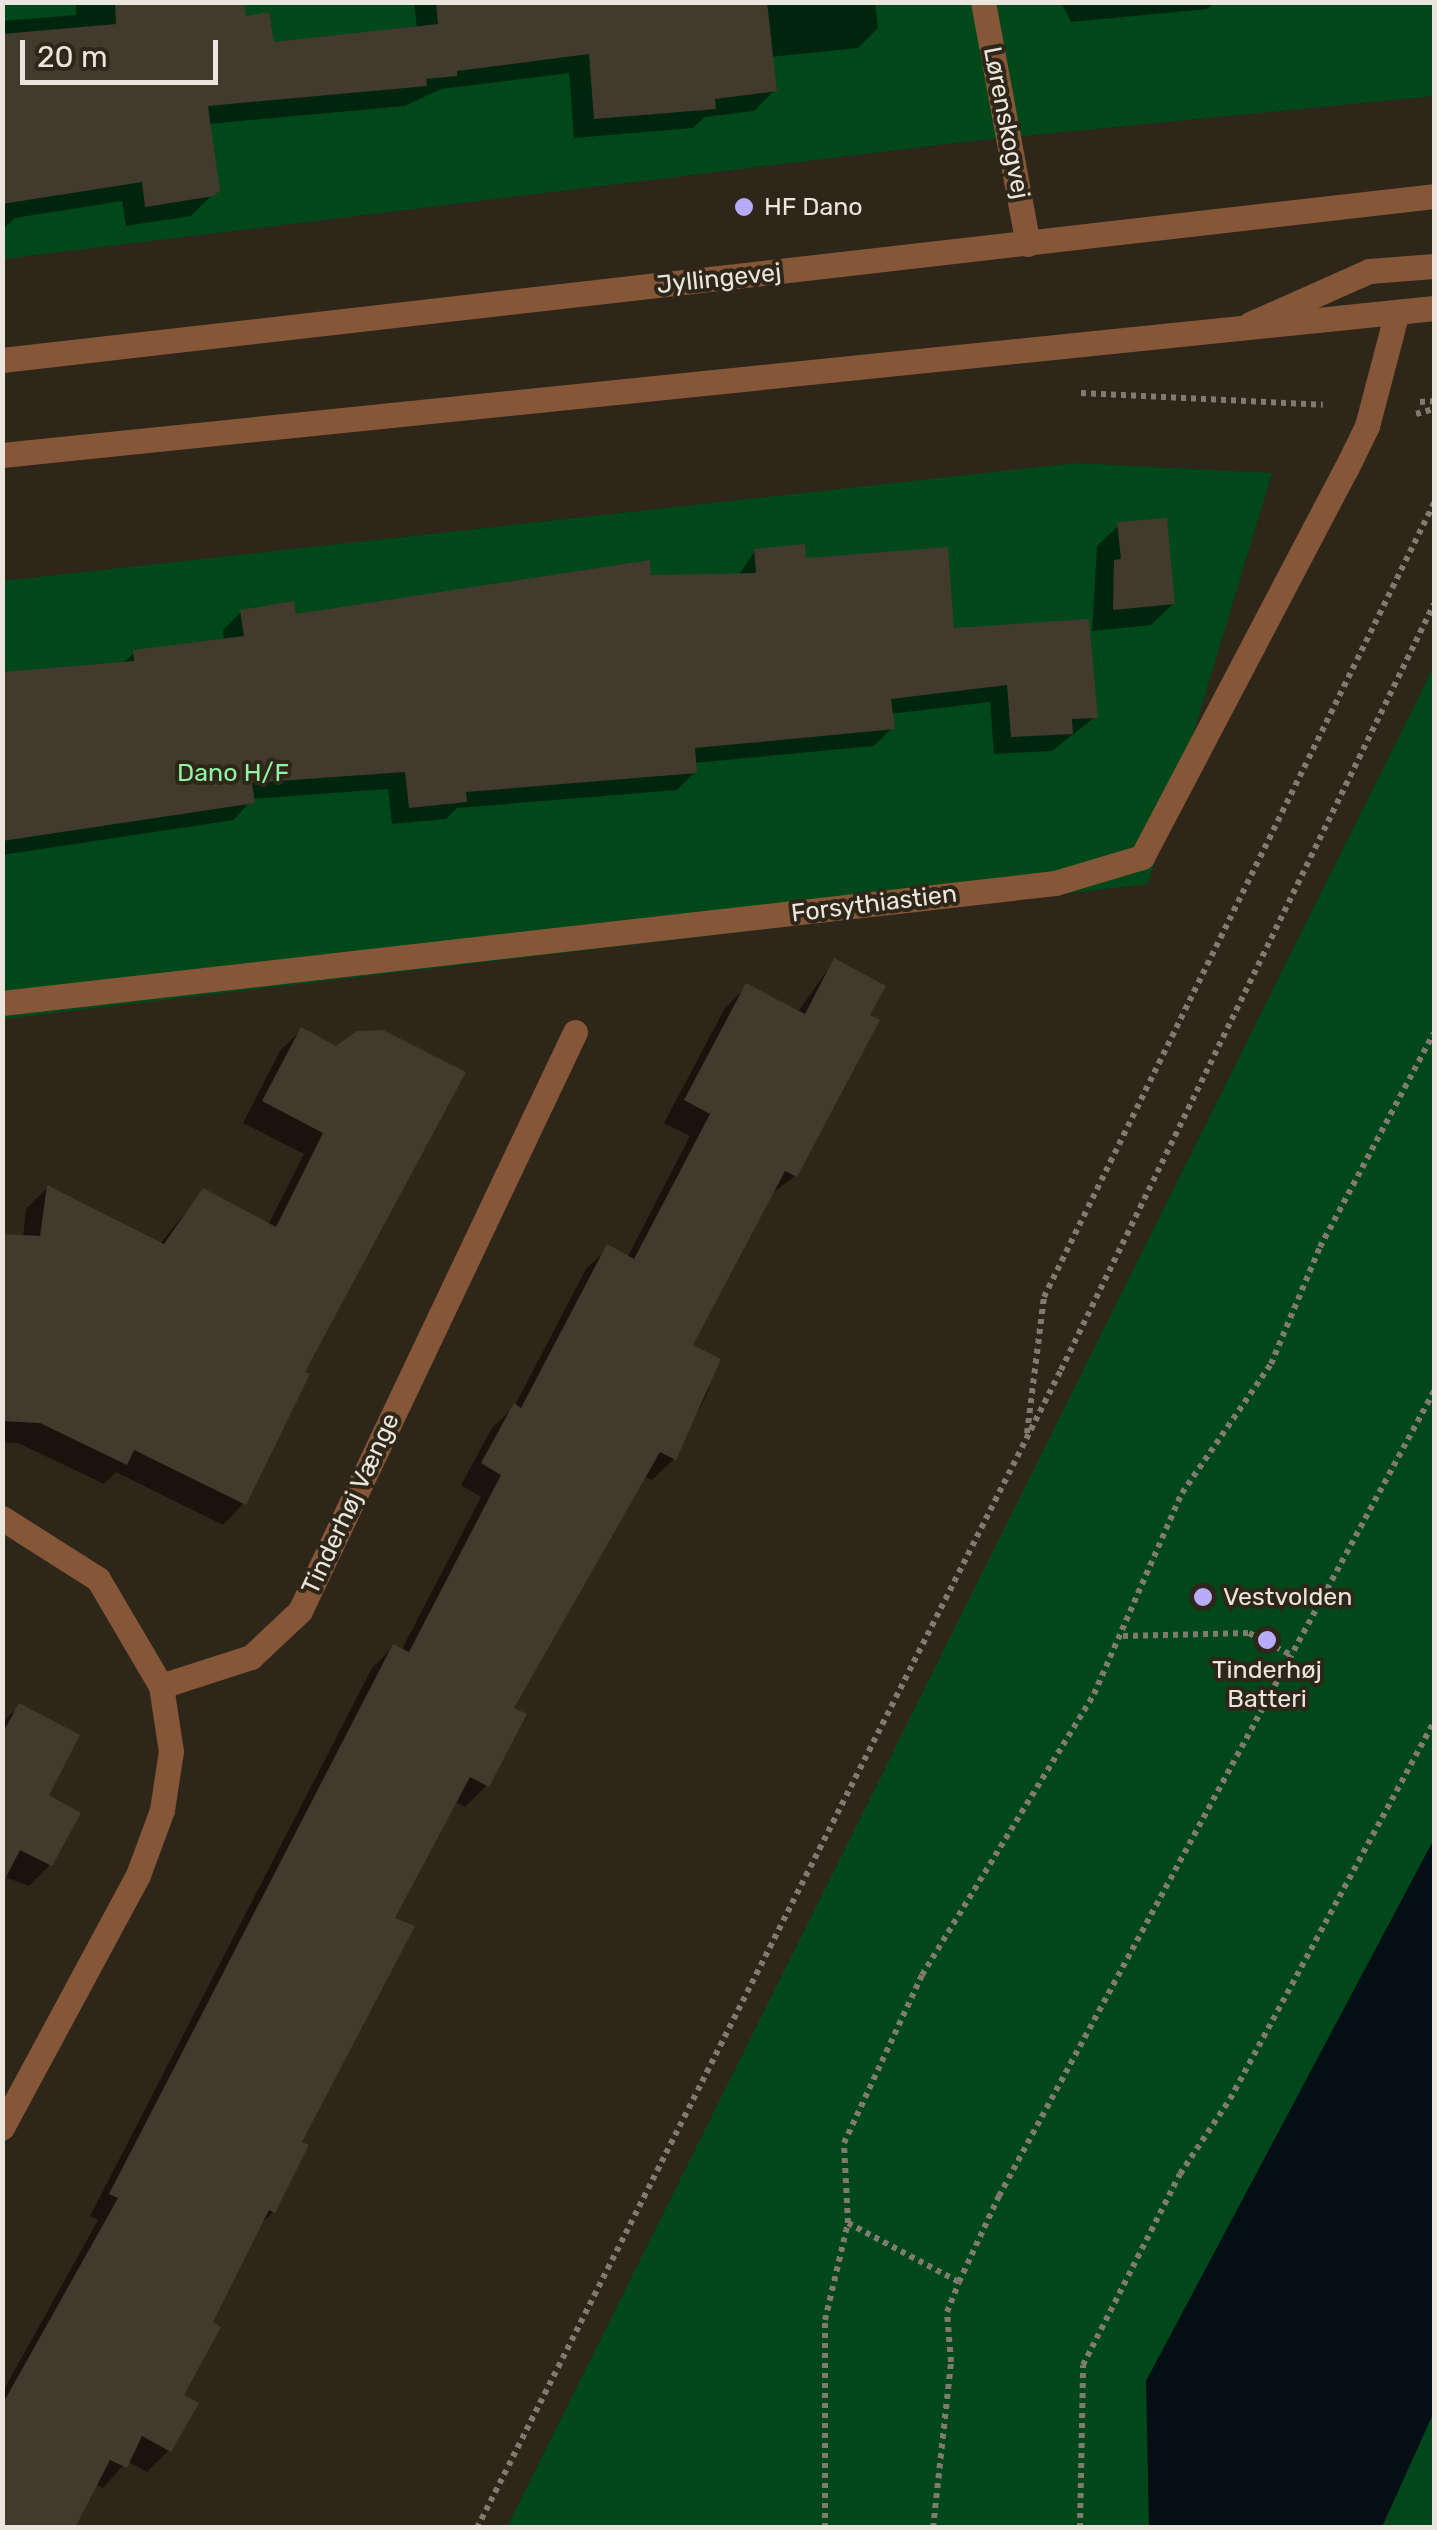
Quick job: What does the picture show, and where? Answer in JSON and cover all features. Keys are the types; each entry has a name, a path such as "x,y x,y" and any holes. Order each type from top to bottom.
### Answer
{"street":[{"name":"Lørenskogvej","path":"983,2 1028,244"},
{"name":"Jyllingevej","path":"2,360 1434,196"},
{"path":"1241,328 1369,271 1434,266"},
{"path":"2,454 1434,308"},
{"name":"Forsythiastien","path":"2,1003 1055,883 1142,857 1346,469 1372,406 1397,312"},
{"name":"Tinderhøj Vænge","path":"161,1686 251,1657 300,1612 574,1032"},
{"path":"2,1518 98,1579 161,1686 171,1752 162,1810 138,1875 2,2128"}],"path":[{"path":"1064,388 1099,399 1372,406 1434,401"},
{"path":"1026,1440 1044,1297 1434,503"},
{"path":"477,2528 1026,1440 1434,604"},
{"path":"824,2528 826,2320 848,2223 844,2143 906,2009 1123,1636 1182,1493 1271,1364 1320,1247 1434,1032"},
{"path":"934,2528 951,2362 946,2312 1000,2196 1434,1390"},
{"path":"1123,1636 1249,1633 1293,1656"},
{"path":"1080,2528 1083,2364 1180,2174 1230,2099 1434,1722"},
{"path":"848,2223 960,2282"}],"green space":[{"path":"2,3 1434,3 1434,96 963,142 3,259"},
{"name":"Dano H/F","path":"1075,463 1272,473 1148,884 3,1019 2,581"},
{"name":"Vestvolden","path":"1434,666 1434,2527 507,2527"}],"shaded area":[{"path":"1434,1839 1434,2412 1382,2527 1149,2527 1146,2381"}],"building":[{"path":"115,2 244,2 246,16 269,12 274,42 438,24 436,2 767,2 777,91 715,99 716,109 594,119 589,54 457,71 457,76 426,79 427,86 208,106 220,190 214,196 145,207 142,182 2,204 2,34 116,24"},
{"path":"1167,518 1175,604 1113,610 1114,560 1121,559 1117,522"},
{"path":"805,544 806,558 948,547 954,628 1089,619 1098,718 1072,719 1073,734 1011,737 1007,685 891,699 895,729 695,748 697,773 466,792 467,802 409,808 405,772 252,783 255,803 2,841 2,672 134,661 133,650 244,636 240,610 294,601 296,614 650,560 651,575 756,573 754,549"},
{"path":"834,958 886,986 870,1015 880,1020 797,1177 785,1171 693,1345 721,1359 676,1460 660,1452 514,1708 527,1714 489,1787 470,1777 395,1918 415,1926 302,2142 309,2145 275,2213 269,2210 213,2322 221,2327 184,2395 199,2403 171,2452 142,2436 127,2468 110,2460 75,2528 2,2528 2,2405 118,2198 109,2194 393,1644 409,1652 501,1475 481,1463 514,1403 521,1408 607,1244 634,1259 710,1114 684,1100 746,983 805,1014"},
{"path":"301,1027 336,1046 357,1031 383,1030 466,1072 305,1372 310,1374 246,1505 134,1450 127,1465 40,1423 2,1421 2,1234 40,1236 47,1185 164,1244 203,1188 276,1227 323,1133 262,1101"},
{"path":"19,1703 80,1735 49,1795 81,1813 52,1866 20,1850 2,1885 2,1734"}],"place":[{"name":"HF Dano","path":"744,207"},
{"name":"Vestvolden","path":"1203,1597"},
{"name":"Tinderhøj Batteri","path":"1267,1640"}]}
